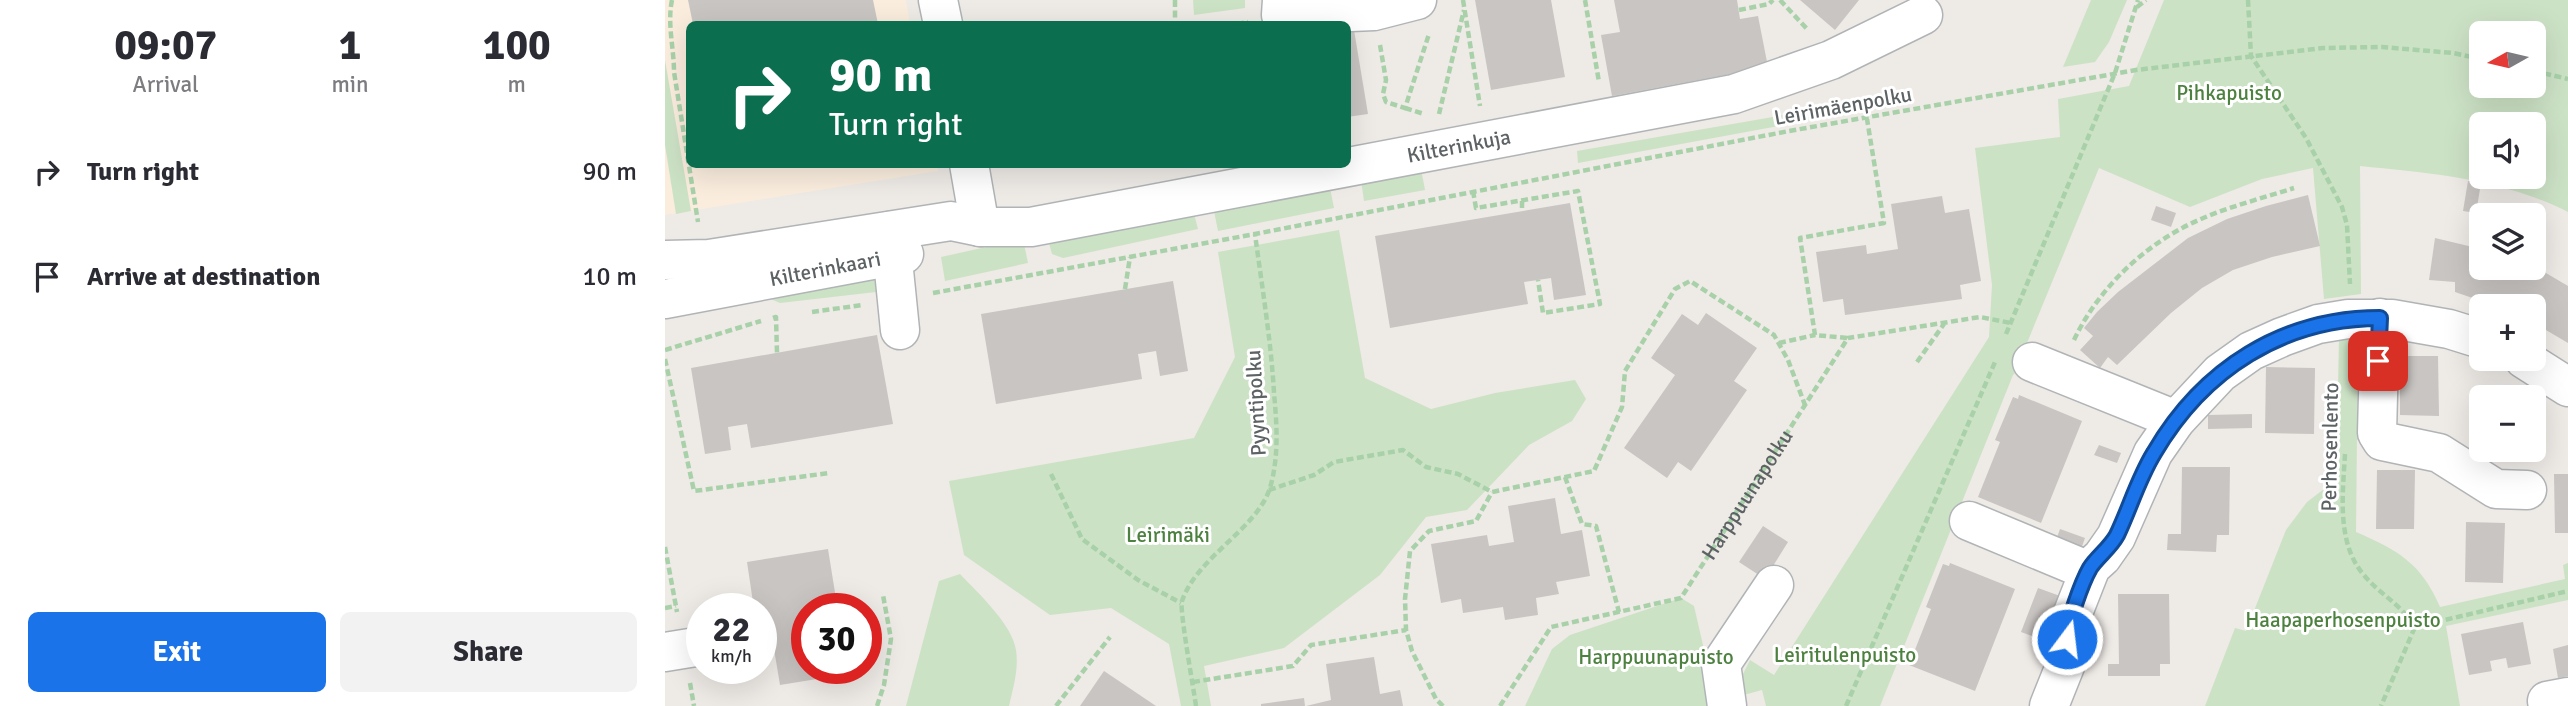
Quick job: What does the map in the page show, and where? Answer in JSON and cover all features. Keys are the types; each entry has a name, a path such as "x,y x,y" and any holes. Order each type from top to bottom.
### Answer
{"street":[{"path":"938,0 942,21"},
{"path":"1282,0 1281,15 1374,11 1425,13"},
{"name":"Kilterinkuja","path":"1351,164 1486,142 1734,94 1831,60 1923,15"},
{"path":"970,168 980,227"},
{"name":"Kilterinkuja","path":"980,227 1031,227 1333,168"},
{"name":"Kilterinkaari","path":"665,299 891,243 951,221 980,227"},
{"path":"891,243 900,330"},
{"name":"Kilterinkaari","path":"665,260 891,243"},
{"path":"2049,706 2067,661 2067,628 2089,572 2116,537 2153,453 2176,420 2220,373 2251,351 2302,329 2364,318 2449,329 2469,335"},
{"path":"2364,318 2377,433 2382,441 2439,453 2496,489 2528,490"},
{"path":"2030,362 2176,420"},
{"path":"2542,371 2568,387"},
{"path":"1969,521 2089,572"},
{"path":"1727,706 1721,664 1774,585"},
{"path":"665,652 686,649"}],"path":[{"path":"672,0 669,15 674,72 686,148"},
{"path":"1175,0 1175,21"},
{"path":"1463,0 1486,142"},
{"path":"1585,0 1599,81"},
{"path":"1739,9 1769,4 1772,0"},
{"path":"1780,0 1810,33"},
{"path":"1779,343 1815,335 1848,338 1980,317 2011,323 2115,73 2138,0"},
{"path":"2136,7 2146,0"},
{"path":"2248,0 2251,56 2306,138 2342,207 2347,225 2350,294 2364,318"},
{"path":"1438,119 1464,8"},
{"path":"1374,11 1386,80 1383,94 1386,102 1405,108 1425,13"},
{"name":"Leirimäenpolku","path":"1473,191 2115,73 2323,48 2382,47 2469,56"},
{"path":"2546,74 2568,79"},
{"path":"1815,335 1800,238 1884,223 1867,119"},
{"path":"689,168 698,223"},
{"path":"1846,706 2030,362 2085,317 2109,285 2168,236 2200,219 2294,188"},
{"path":"1040,273 1473,191 1476,208 1578,191 1600,304 1543,313 1538,280"},
{"path":"1522,201 1523,211"},
{"name":"Pyyntipolku","path":"1181,603 1196,577 1217,551 1260,508 1269,490 1275,467 1277,436 1272,362 1255,234"},
{"path":"1125,289 1130,257"},
{"path":"1269,490 1314,475 1334,462 1403,450 1426,467 1458,474 1492,492 1594,471 1622,407 1625,371 1675,289 1690,281 1774,335 1805,405"},
{"path":"665,350 776,317 777,353"},
{"path":"1917,362 1944,323"},
{"name":"Harppuunapolku","path":"1500,706 1551,627 1681,598 1848,338"},
{"path":"665,359 694,491 829,473"},
{"name":"Perhosenlento","path":"2345,443 2344,529 2353,561 2363,575 2405,610 2415,627"},
{"path":"1051,474 1081,538 1138,580 1181,603 1196,706"},
{"path":"1565,477 1582,524 1596,526 1619,612"},
{"path":"1443,706 1436,699 1412,651 1406,630 1405,599 1410,551 1429,531 1476,521 1492,492"},
{"path":"2381,706 2415,627 2568,591"},
{"path":"877,706 884,685 891,639 883,595"},
{"path":"665,608 675,606"},
{"path":"1193,682 1293,666 1311,645 1406,630"},
{"path":"1056,706 1110,638"}],"shaded area":[{"path":"665,0 906,0 910,21 686,21 686,168 938,168 938,171 665,215"}],"green space":[{"path":"1193,0 1245,0 1245,8 1194,15"},
{"path":"2091,0 2127,0 2109,42 2095,62 2063,67"},
{"path":"2164,0 2568,0 2568,212 2507,189 2546,189 2546,112 2469,112 2469,180 2360,166 2361,294 2324,299 2313,168 2262,179 2190,207 2099,168 2027,343 2034,354 2013,375 1880,706 1766,706 1762,690 1740,696 1737,686 1750,660 1774,675 1989,337 1992,285 1975,148 2060,137 2058,99 2129,86"},
{"path":"665,60 691,211 676,214 665,145"},
{"path":"1865,101 1866,110 1578,163 1577,151"},
{"path":"1421,169 1425,190 1364,201 1361,180"},
{"path":"1330,188 1334,208 1218,231 1214,211"},
{"path":"1193,210 1198,229 1063,258 1052,254 1048,239"},
{"name":"Leirimäki","path":"1339,230 1365,378 1431,409 1495,393 1575,380 1586,399 1572,421 1529,445 1467,510 1426,517 1380,575 1284,648 1204,666 1211,706 1181,706 1169,644 1111,608 1050,615 964,555 949,481 1194,438 1235,357 1218,252"},
{"path":"1023,239 1028,263 945,281 941,257"},
{"path":"874,276 876,292 780,303 752,291"},
{"name":"Haapaperhosenpuisto","path":"2339,338 2358,338 2356,532 2407,560 2425,580 2440,607 2565,579 2563,565 2568,563 2568,600 2446,626 2460,706 2205,706 2235,628 2246,631 2286,530 2307,502 2336,480"},
{"path":"960,574 993,609 1013,640 1017,664 1009,706 906,706 939,581"},
{"name":"Harppuunapuisto","path":"1681,598 1694,606 1717,706 1525,706 1552,649 1570,635"}],"building":[{"path":"688,0 873,0 877,21 692,21"},
{"path":"1475,0 1551,0 1565,77 1491,90"},
{"path":"1614,0 1737,0 1740,19 1758,16 1768,67 1612,96 1601,35 1620,32"},
{"path":"1800,0 1859,0 1835,30"},
{"path":"1351,30 1354,30 1368,114 1351,116"},
{"path":"2469,181 2469,189 2480,189 2478,203 2469,203 2469,212 2463,211"},
{"path":"2308,195 2320,246 2272,257 2233,270 2202,288 2171,313 2117,365 2108,357 2100,368 2080,350 2093,336 2084,328 2097,312 2118,292 2188,238 2227,219"},
{"path":"1942,196 1945,213 1969,209 1981,281 1960,285 1962,299 1845,315 1843,299 1823,302 1816,252 1866,245 1867,254 1898,249 1891,204"},
{"path":"1570,203 1586,295 1554,300 1551,278 1524,282 1528,304 1390,328 1375,236"},
{"path":"2156,206 2176,213 2171,227 2151,220"},
{"path":"2435,238 2469,246 2469,280 2546,280 2546,273 2568,286 2568,343 2546,330 2546,294 2469,294 2469,297 2455,292 2455,282 2429,280"},
{"path":"1173,281 1188,371 1160,376 1156,351 1138,354 1142,379 996,404 981,314"},
{"path":"1706,313 1757,348 1734,381 1747,390 1691,471 1678,462 1667,478 1624,448 1675,375 1651,358 1682,314 1698,325"},
{"path":"877,335 893,424 751,448 747,424 728,427 731,450 705,454 691,368"},
{"path":"2400,356 2438,356 2439,416 2400,415"},
{"path":"2266,367 2315,368 2314,434 2265,433"},
{"path":"2019,395 2082,421 2041,523 1978,497 2000,442 1995,440 2013,397 2018,399"},
{"path":"2252,414 2252,428 2208,429 2208,415"},
{"path":"2099,445 2121,453 2117,463 2094,455"},
{"path":"2182,467 2230,467 2229,535 2217,535 2216,552 2167,550 2168,534 2181,534"},
{"path":"2377,470 2415,470 2414,529 2376,529"},
{"path":"2554,474 2568,474 2568,533 2555,533"},
{"path":"1555,498 1561,534 1582,530 1590,576 1556,582 1559,594 1536,598 1538,615 1505,620 1503,607 1463,613 1461,599 1441,603 1431,544 1487,535 1489,546 1514,542 1508,506"},
{"path":"2466,522 2505,523 2503,583 2465,582"},
{"path":"1763,526 1788,542 1765,579 1739,562"},
{"path":"2060,529 2085,538 2079,555 2054,546"},
{"path":"828,549 835,593 791,593 791,683 780,685 777,667 777,593 752,593 747,562"},
{"path":"1950,563 2015,589 1975,691 1909,665 1931,609 1926,607 1943,564 1949,566"},
{"path":"2038,588 2060,596 2043,640 2021,632"},
{"path":"2118,594 2169,594 2170,664 2160,664 2160,676 2108,676 2108,664 2119,664"},
{"path":"2523,622 2531,664 2508,668 2506,658 2490,661 2492,671 2469,675 2461,634"},
{"path":"2568,645 2568,676 2558,678 2553,649"},
{"path":"1374,657 1380,694 1400,690 1403,706 1306,706 1331,700 1326,664"},
{"path":"1104,671 1156,706 1080,706"},
{"path":"1304,698 1305,706 1261,706 1261,704"}],"route":[{"path":"2067,639 2067,628 2091,567 2116,537 2153,453 2190,403 2220,373 2251,351 2282,337 2318,324 2348,319 2380,318 2378,361"}],"park label":[{"name":"Pihkapuisto","path":"2229,93"},
{"name":"Leiritulenpuisto","path":"1845,655"}]}
